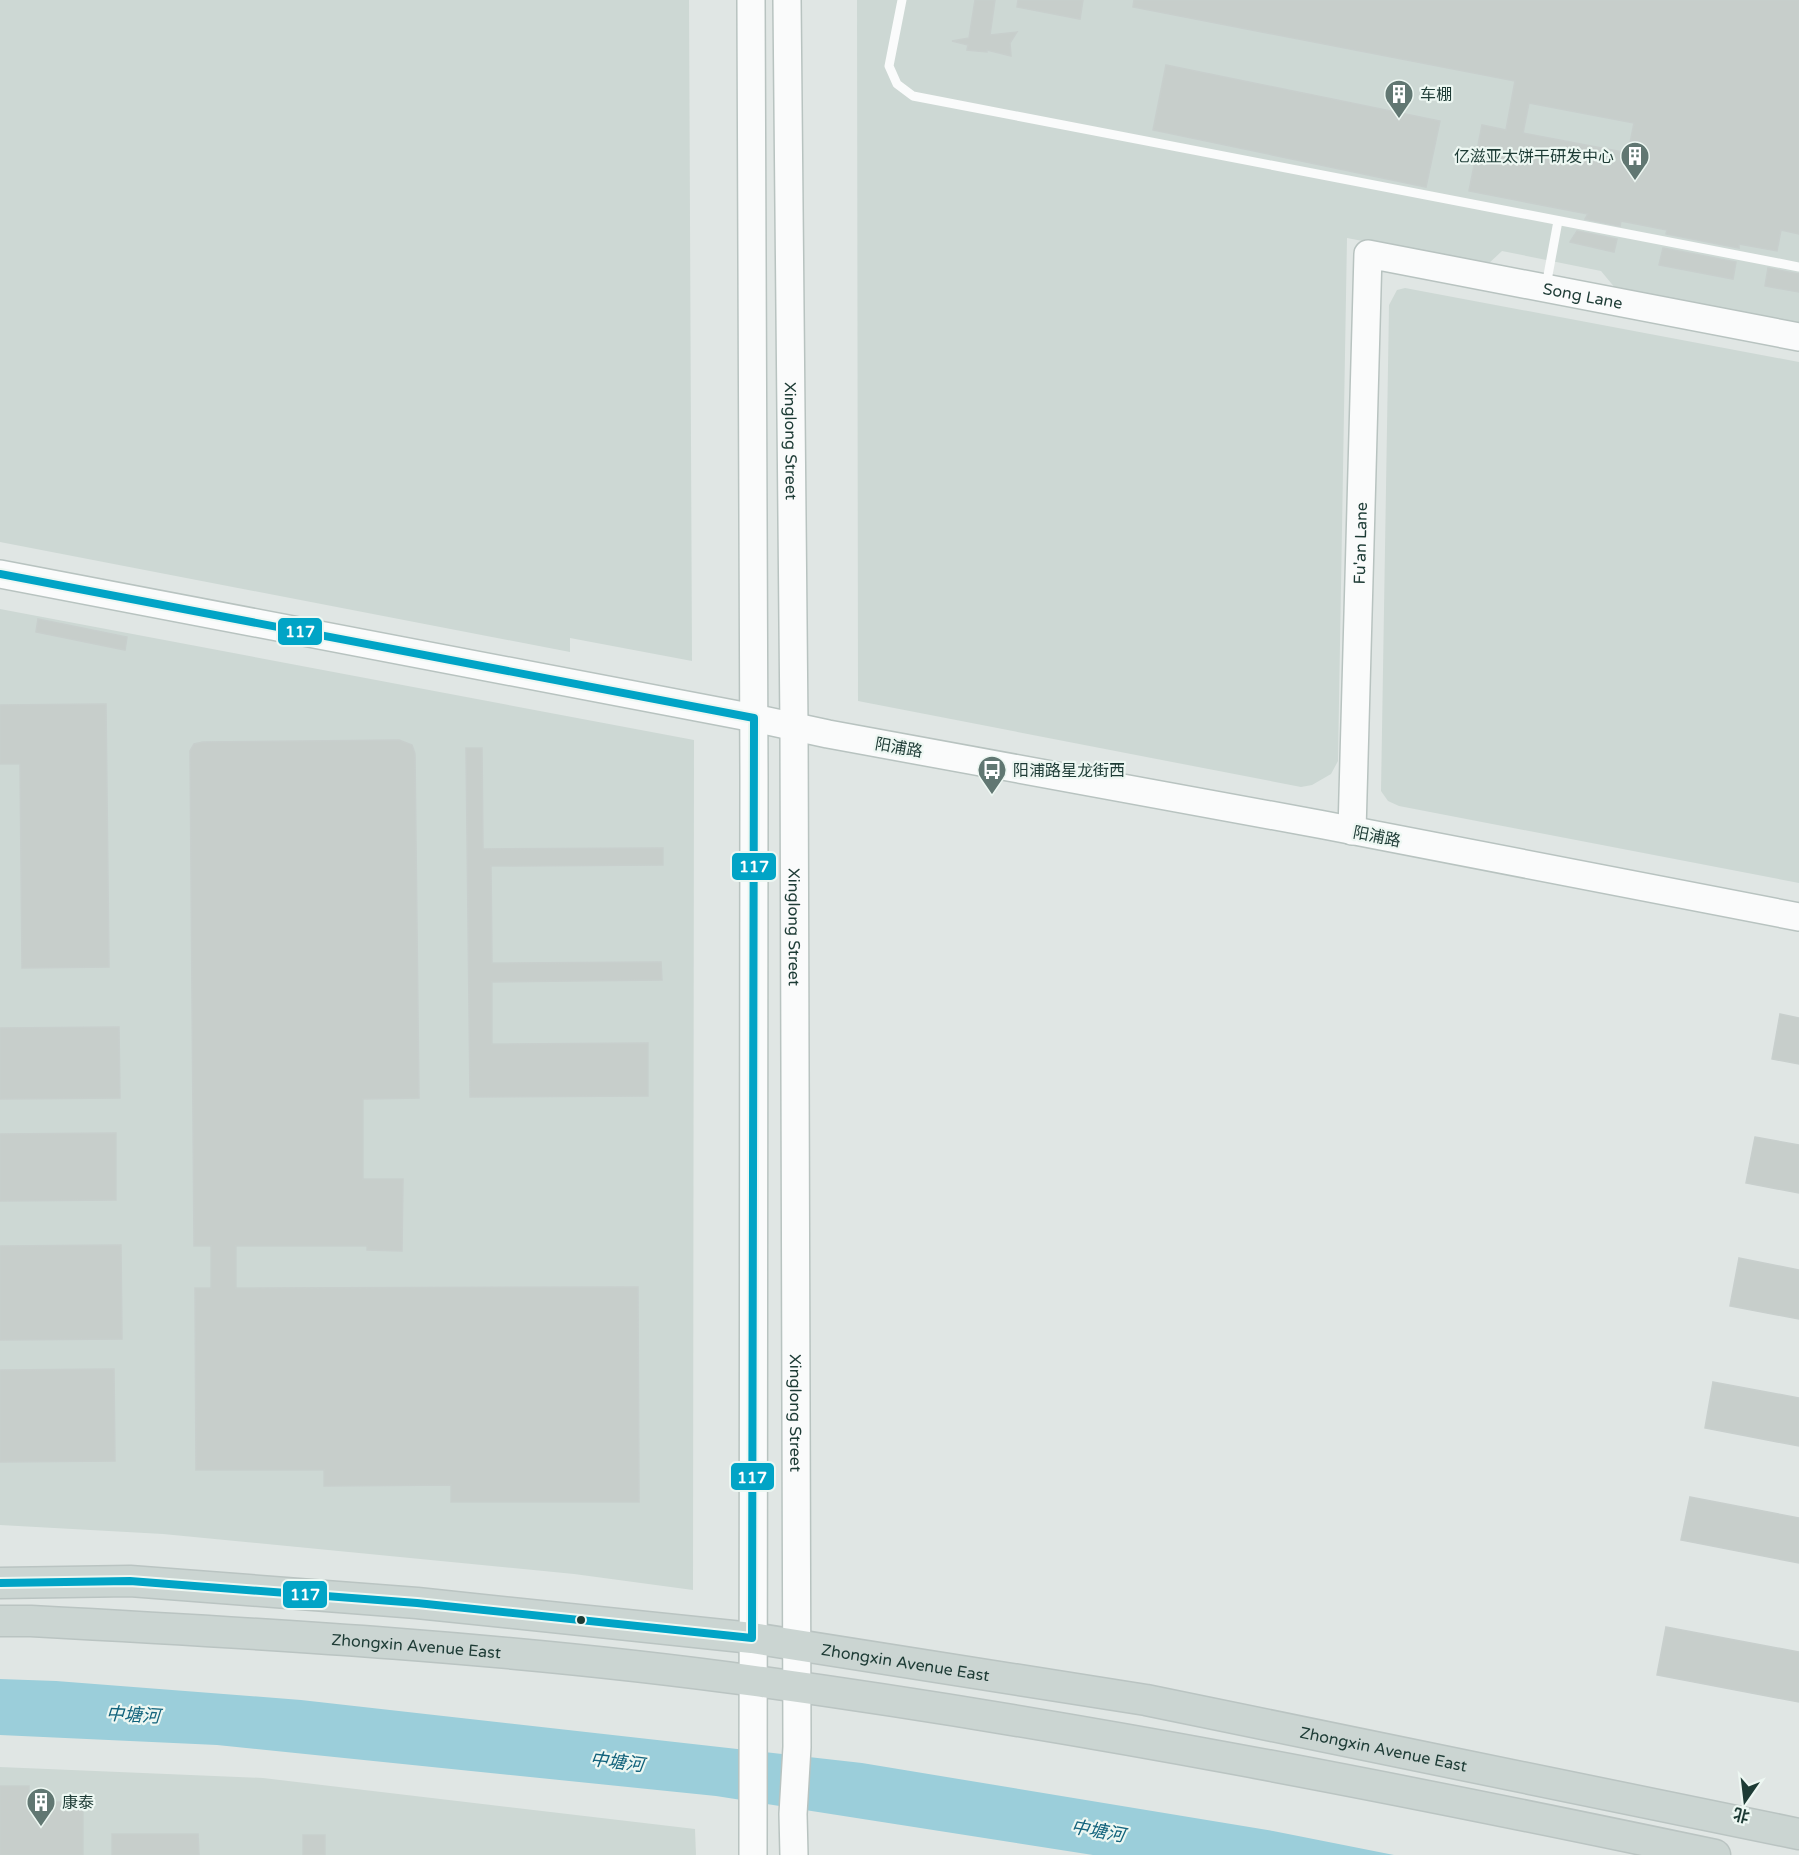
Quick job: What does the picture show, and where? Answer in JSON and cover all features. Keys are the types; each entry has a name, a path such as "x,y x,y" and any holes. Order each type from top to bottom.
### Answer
{"main road":[{"path":"751,0 754,718 753,1855"},
{"name":"Xinglong Street","path":"787,0 794,726 797,1747 793,1814 794,1855"},
{"name":"Song Lane","path":"1368,254 1799,337"},
{"name":"Fu'an Lane","path":"1352,831 1368,254"},
{"name":"阳浦路","path":"0,574 828,734 1799,917"},
{"name":"Zhongxin Avenue East","path":"0,1583 130,1581 417,1603 796,1644 1146,1700 1799,1833"},
{"name":"Zhongxin Avenue East","path":"0,1621 298,1635 563,1659 754,1681 1140,1742 1442,1798 1715,1855"}],"lane":[{"path":"902,0 889,66 897,84 913,96 1799,267"},
{"path":"1546,288 1558,221"}],"shaded area":[{"path":"0,0 689,0 692,661 570,638 570,652 0,542"},
{"path":"857,0 1799,0 1799,323 1616,289 1601,271 1502,251 1487,265 1347,238 1338,761 1331,774 1312,785 1301,787 858,701"},
{"path":"1405,288 1799,362 1799,883 1399,806 1388,801 1381,791 1389,305 1397,290"},
{"path":"0,609 694,740 693,1590 574,1574 163,1534 0,1525"},
{"path":"0,1767 263,1778 695,1829 696,1855 0,1855"}],"water":[{"name":"中塘河","path":"0,1679 56,1681 301,1700 862,1763 1273,1831 1394,1855 1093,1855 716,1796 217,1745 0,1735"}],"building":[{"path":"975,0 995,0 990,35 1017,32 1010,43 1011,56 987,50 987,52 967,50 968,45 952,41 969,38"},
{"path":"1018,0 1083,0 1080,19 1017,7"},
{"path":"1134,0 1799,0 1799,234 1781,230 1777,251 1739,244 1739,248 1666,234 1667,230 1621,221 1620,226 1585,219 1588,214 1469,191 1482,125 1506,130 1515,81 1133,7","holes":["1529,103 1634,123 1628,153 1523,133"]},
{"path":"1166,65 1440,121 1426,187 1153,130"},
{"path":"1577,231 1617,239 1614,252 1570,242"},
{"path":"1663,248 1736,262 1733,279 1659,265"},
{"path":"1768,268 1799,274 1799,292 1765,286"},
{"path":"38,619 127,637 125,650 36,632"},
{"path":"106,704 109,967 22,968 20,764 0,764 0,705"},
{"path":"399,740 412,745 415,754 419,1098 363,1099 363,1179 403,1179 402,1251 367,1250 367,1246 236,1246 236,1288 638,1287 639,1502 451,1502 451,1485 324,1486 324,1470 196,1470 195,1288 211,1288 211,1246 194,1246 190,751 194,744 203,742"},
{"path":"466,748 482,748 483,849 663,848 663,865 491,866 492,963 661,962 662,980 492,982 492,1044 648,1043 648,1096 470,1097"},
{"path":"1780,1014 1799,1018 1799,1064 1772,1059"},
{"path":"119,1027 120,1098 0,1099 0,1028"},
{"path":"116,1133 116,1200 0,1201 0,1134"},
{"path":"1755,1137 1799,1145 1799,1193 1746,1183"},
{"path":"121,1245 122,1339 0,1340 0,1246"},
{"path":"1739,1258 1799,1270 1799,1319 1730,1306"},
{"path":"114,1369 115,1461 0,1462 0,1370"},
{"path":"1713,1382 1799,1398 1799,1446 1705,1428"},
{"path":"1690,1497 1799,1518 1799,1563 1681,1540"},
{"path":"1666,1627 1799,1652 1799,1702 1657,1675"},
{"name":"康泰","path":"0,1786 29,1786 29,1802 83,1802 83,1855 0,1855"},
{"path":"112,1834 198,1834 199,1855 112,1855"},
{"path":"303,1835 325,1835 325,1855 303,1855"}],"transit line":[{"name":"117","path":"0,574 754,718 752,1638 417,1603 130,1581 0,1583"}],"place":[{"name":"车棚","path":"1399,120"},
{"name":"亿滋亚太饼干研发中心","path":"1635,182"},
{"name":"阳浦路星龙街西","path":"992,796"},
{"name":"康泰","path":"41,1828"}]}
